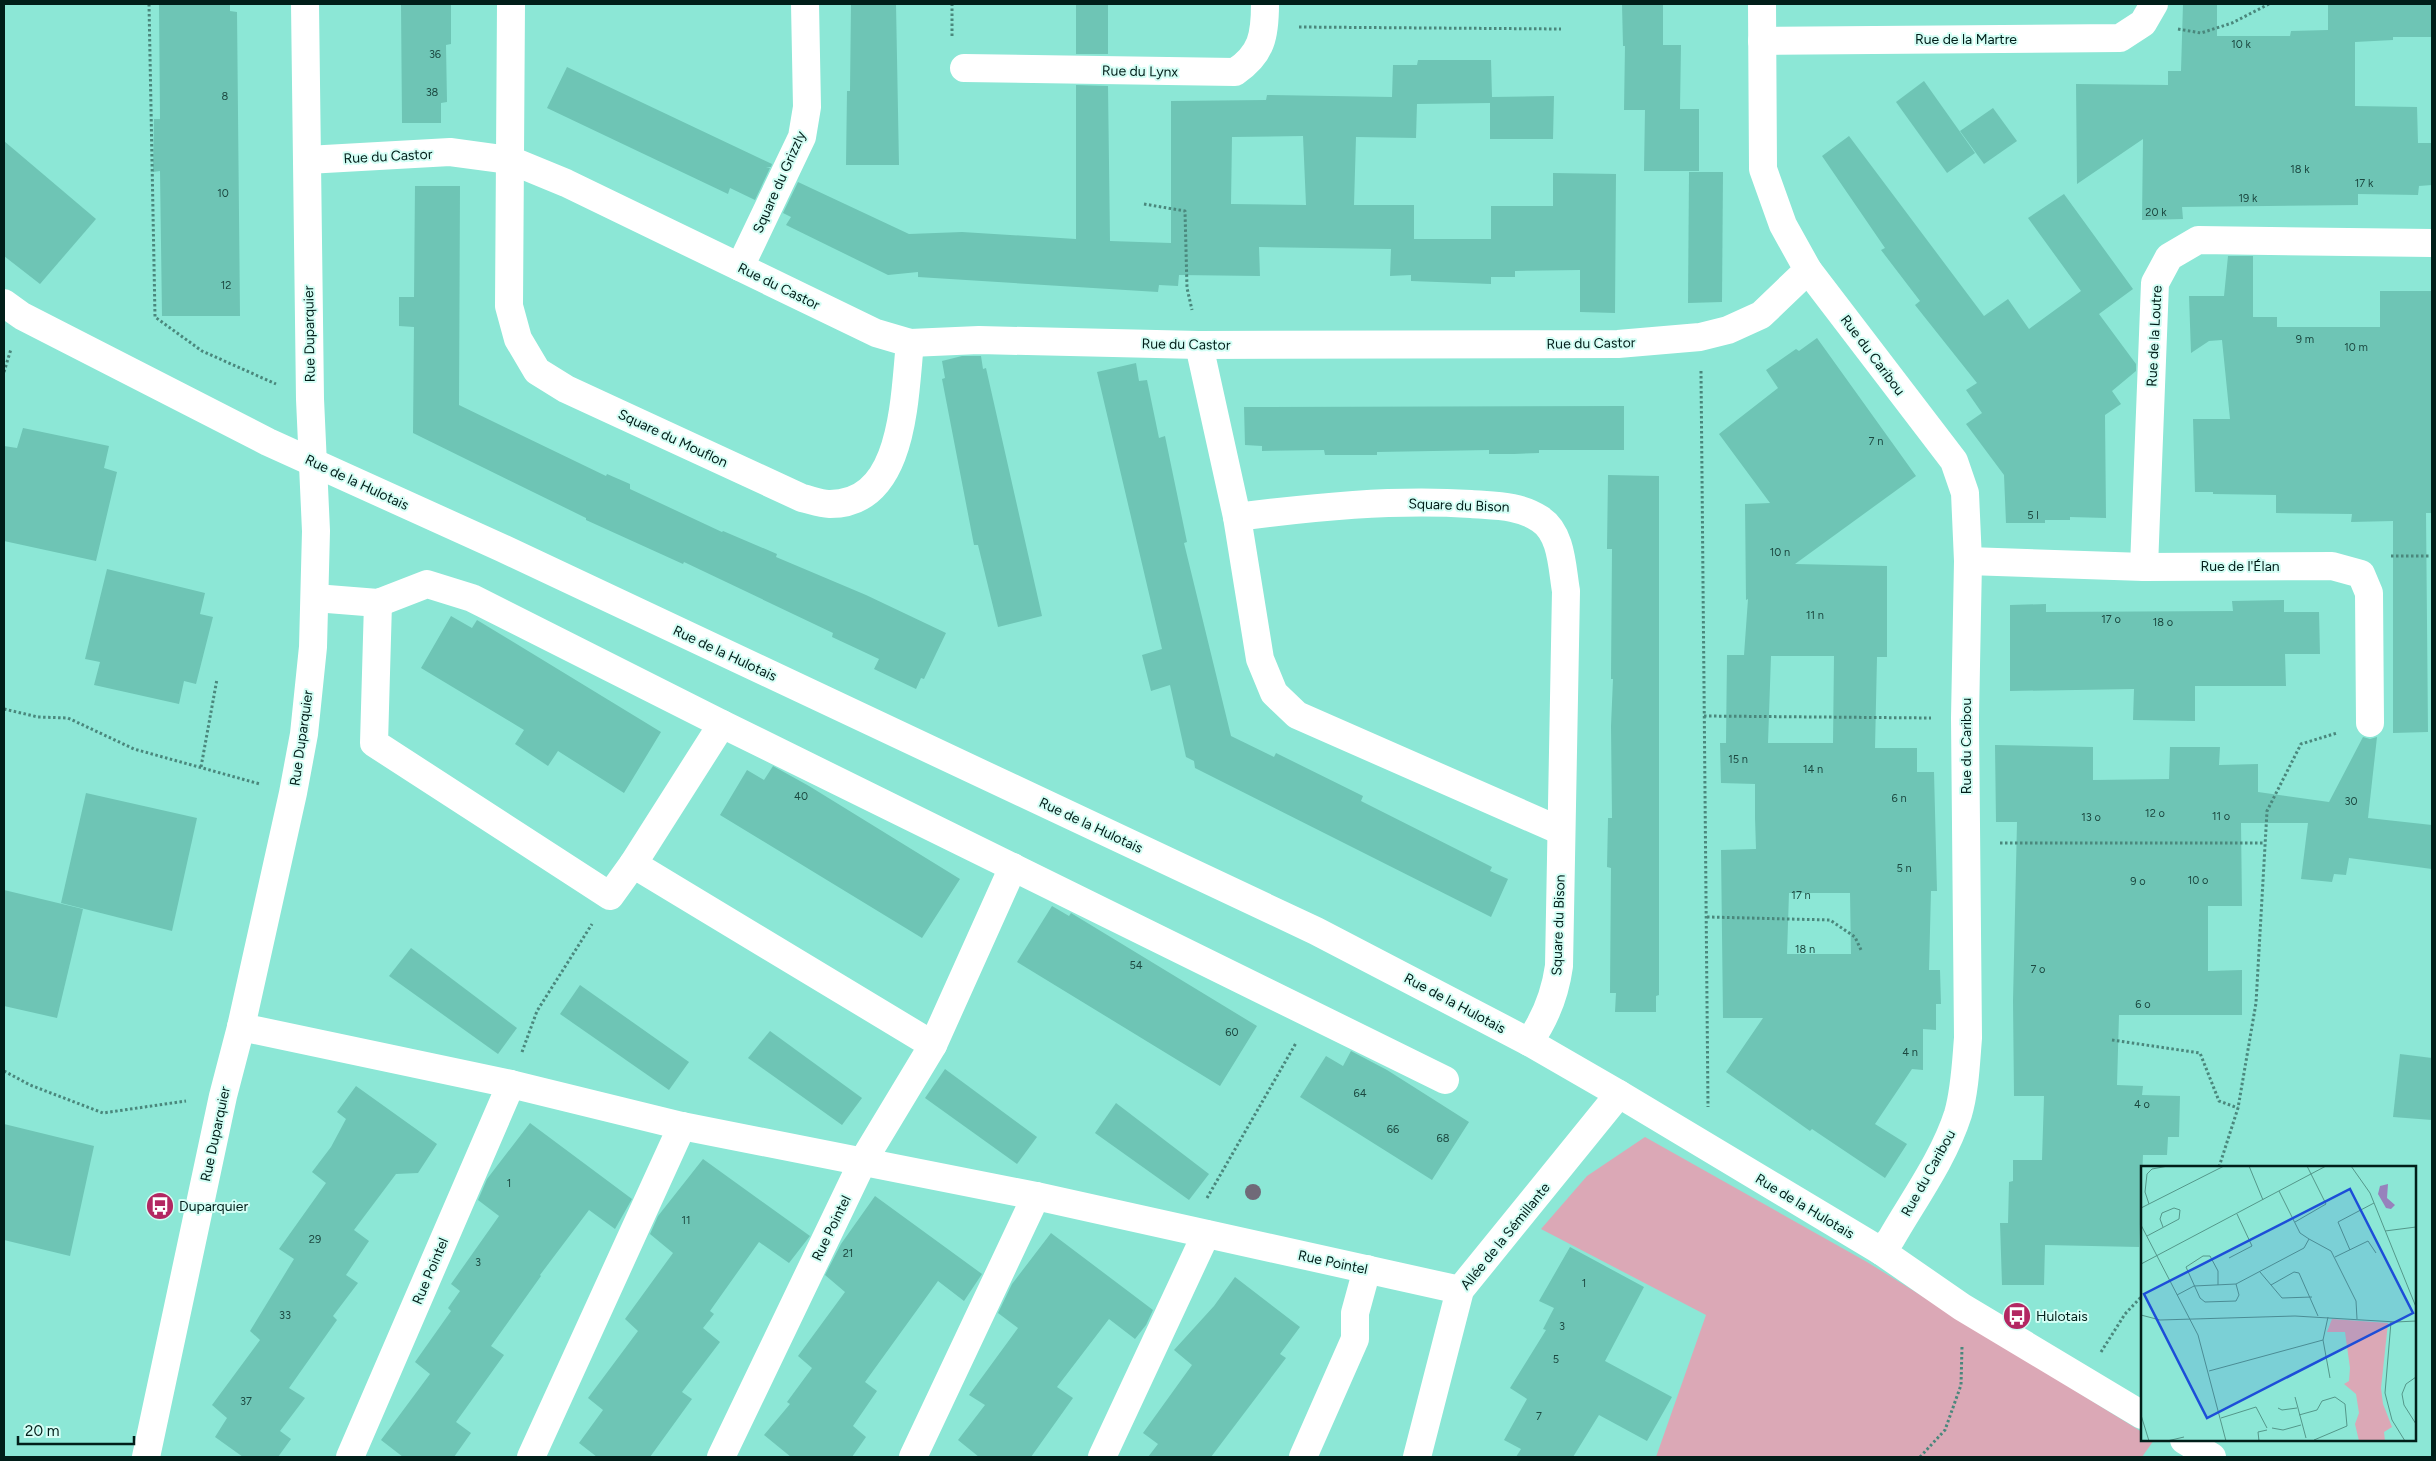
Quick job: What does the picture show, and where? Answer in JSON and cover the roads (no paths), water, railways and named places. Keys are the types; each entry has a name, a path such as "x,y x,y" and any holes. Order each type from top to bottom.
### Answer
{"street":[{"name":"Rue Duparquier","path":"146,1457 223,1096 241,1027 293,793 304,734 312,657 315,598 314,461 310,399 304,4"},
{"path":"510,160 511,4"},
{"name":"Square du Grizzly","path":"740,267 802,137 807,106 805,4"},
{"path":"1762,4 1763,169 1783,225 1808,270"},
{"name":"Rue de la Martre","path":"1762,41 2120,38 2148,14"},
{"name":"Rue du Lynx","path":"964,68 1235,72 1250,62 1258,49 1265,15"},
{"name":"Rue du Castor","path":"307,160 450,152 510,160 566,183 876,333 910,343 979,340 1199,345 1618,344 1700,337 1728,330 1761,315 1808,270"},
{"name":"Square du Mouflon","path":"510,160 509,306 518,339 537,371 566,389 697,450 802,498 828,504 856,500 874,485 888,466 897,447 910,343"},
{"name":"Rue de la Loutre","path":"2144,567 2156,283 2169,257 2198,240 2432,242"},
{"name":"Rue du Caribou","path":"1808,270 1954,461 1965,493 1968,561 1965,718 1968,1038 1958,1112 1948,1140 1891,1239 1881,1251"},
{"name":"Rue de la Hulotais","path":"4,303 22,316 268,442 314,461 1316,930 1529,1042 1619,1094 1881,1251 1962,1307 2141,1414"},
{"path":"1199,345 1237,517 1260,659 1274,693 1297,715 1560,831"},
{"name":"Square du Bison","path":"1237,517 1339,504 1440,502 1517,507 1542,519 1558,542 1566,591 1560,831 1560,966 1552,1002 1542,1023 1529,1042"},
{"name":"Rue de l'Élan","path":"1968,561 2144,567 2332,566 2361,574 2369,593 2370,723"},
{"path":"315,598 378,603 427,584 472,598 722,724 1444,1080"},
{"path":"378,603 374,743 610,896 633,864 722,724"},
{"path":"633,864 933,1045"},
{"path":"863,1161 933,1045 1013,866"},
{"name":"Rue Pointel","path":"241,1027 511,1084 682,1126 1036,1196 1460,1290"},
{"name":"Rue Pointel","path":"350,1457 511,1084"},
{"name":"Allée de la Sémillante","path":"1418,1457 1460,1290 1619,1094"},
{"path":"531,1457 682,1126"},
{"name":"Rue Pointel","path":"721,1457 863,1161"},
{"path":"913,1457 1036,1196"},
{"path":"1102,1457 1206,1234"},
{"path":"1303,1457 1354,1339 1355,1313 1367,1269"}],"place":[{"name":"Duparquier","path":"160,1206"},
{"name":"Hulotais","path":"2017,1316"}]}
